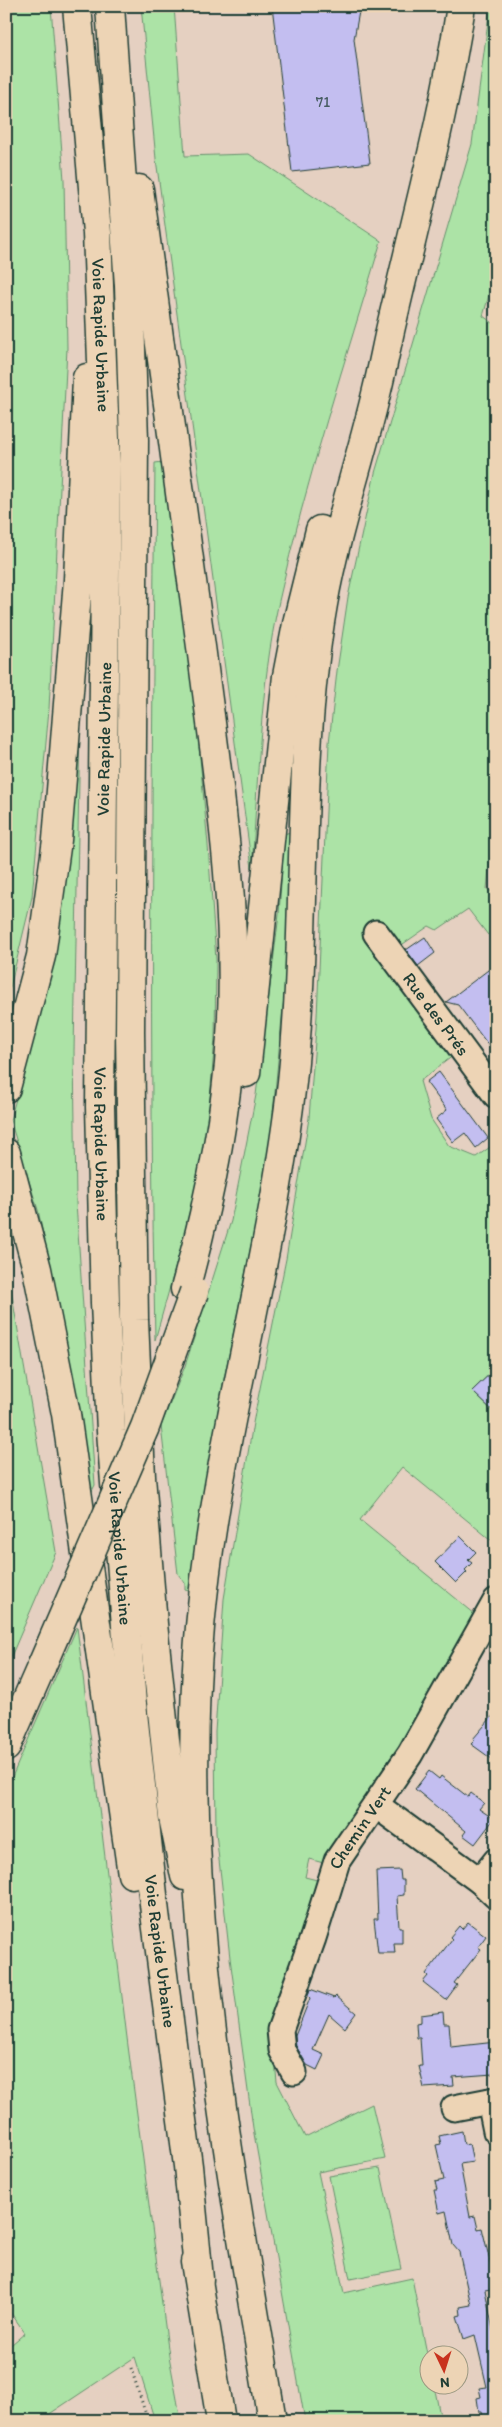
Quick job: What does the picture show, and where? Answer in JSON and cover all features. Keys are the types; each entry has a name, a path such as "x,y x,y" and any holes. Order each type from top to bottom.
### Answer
{"highway":[{"name":"Voie Rapide Urbaine","path":"77,6 102,318 106,464 100,1107 104,1284 111,1431 132,1704 155,1913 187,2156 198,2278"},
{"name":"Voie Rapide Urbaine","path":"110,6 129,286 134,412 135,563 130,1107 134,1320 141,1477 153,1624 173,1817 206,1986"},
{"path":"114,6 210,721 226,856 231,922 232,1006 226,1095 211,1190 189,1291"},
{"path":"272,2421 223,2116 206,1986 194,1768 202,1612 214,1519 244,1350 277,1182 292,1079 299,974 307,749 318,634 340,522 377,392 392,318 434,152 461,6"},
{"path":"6,1088 41,956 53,874 74,640 86,412 87,117"},
{"path":"6,1720 40,1656 145,1427 189,1291 224,1196 245,1082 287,676 298,618 316,547 362,387 392,318"},
{"path":"6,1153 37,1269 66,1414 169,2124 198,2278 221,2421"},
{"path":"6,1748 40,1656"}],"street":[{"name":"Rue des Prés","path":"376,933 496,1095"},
{"name":"Chemin Vert","path":"294,2072 280,2044 281,2024 313,1938 337,1861 410,1754 496,1601"},
{"path":"376,1805 488,1889 496,1861"},
{"path":"454,2108 493,2100 496,2131"}],"path":[{"path":"131,2368 148,2421"}],"green space":[{"path":"6,6 51,6 64,180 67,348 49,709 32,897 6,1004"},
{"path":"141,6 174,6 185,156 249,154 381,241 301,510 279,601 264,700 252,868 156,159"},
{"path":"490,6 496,6 496,271 483,316 496,325 496,839 492,840 487,889 496,894 496,930 488,935 468,909 437,930 429,926 403,944 392,942 454,1055 420,1081 431,1119 449,1146 476,1157 496,1143 496,1368 472,1391 496,1414 496,1544 402,1467 360,1520 475,1614 385,1775 327,1864 309,1859 305,1877 321,1881 271,2020 277,2082 305,2137 372,2104 385,2159 318,2172 344,2293 412,2278 425,2344 420,2344 420,2394 436,2394 441,2421 305,2421 253,2128 230,1958 216,1833 215,1732 224,1599 253,1423 286,1259 309,1118 317,1016 329,743 348,597 375,473 472,144"},
{"path":"163,462 194,692 216,960 215,1038 207,1134 184,1237 155,1340 152,1011 153,682 155,463"},
{"path":"80,724 74,1051 76,1203 95,1485 90,1495 75,1386 38,1210 10,1120 37,1025 62,911"},
{"path":"290,832 285,986 271,1135 264,1182 219,1404 192,1592 185,1590 185,1583 178,1574 161,1426 185,1366 231,1221 256,1095 279,915 284,834"},
{"path":"6,1261 56,1552 6,1668"},
{"path":"77,1627 128,2046 169,2356 181,2421 155,2421 135,2357 39,2421 6,2421 6,2349 25,2333 6,2306 6,1791"},
{"path":"380,2168 401,2269 350,2279 329,2176"}],"building":[{"path":"272,6 360,6 354,39 370,163 292,172"},
{"path":"425,937 435,953 418,966 406,950"},
{"path":"496,964 496,1055 458,1005 446,1002"},
{"path":"439,1072 488,1138 476,1148 465,1133 453,1142 436,1119 447,1110 426,1082"},
{"path":"496,1368 496,1414 472,1391"},
{"path":"460,1536 476,1552 468,1560 472,1563 465,1570 467,1572 456,1583 435,1562"},
{"path":"496,1712 496,1762 471,1744 475,1740 473,1739"},
{"path":"429,1771 439,1779 441,1776 468,1797 471,1793 484,1803 479,1809 494,1819 475,1844 463,1835 466,1831 415,1789"},
{"path":"400,1870 401,1880 404,1880 404,1895 397,1896 399,1927 402,1927 402,1943 394,1943 395,1953 378,1953 374,1919 378,1919 376,1871"},
{"path":"468,1922 486,1936 478,1947 481,1949 454,1983 457,1985 446,2000 423,1982 428,1976 426,1974 452,1939 450,1937 459,1926 462,1929"},
{"path":"310,1989 334,1998 336,1996 356,2013 345,2028 329,2014 313,2050 324,2055 317,2070 307,2065 296,2046 295,2036 310,1998 308,1996"},
{"path":"443,2012 444,2024 449,2024 451,2047 496,2042 496,2070 493,2070 493,2074 453,2077 454,2086 424,2088 419,2066 422,2066 420,2038 417,2038 416,2023 421,2022 421,2015"},
{"path":"462,2131 464,2144 469,2143 473,2162 460,2164 470,2217 475,2216 478,2229 482,2228 492,2270 496,2269 496,2288 485,2290 496,2345 496,2421 484,2421 482,2412 479,2412 477,2398 481,2397 479,2388 487,2387 475,2335 464,2339 457,2316 461,2315 460,2307 471,2305 459,2252 453,2245 446,2211 439,2213 434,2190 437,2190 435,2182 444,2180 436,2145 441,2144 439,2136"}]}
